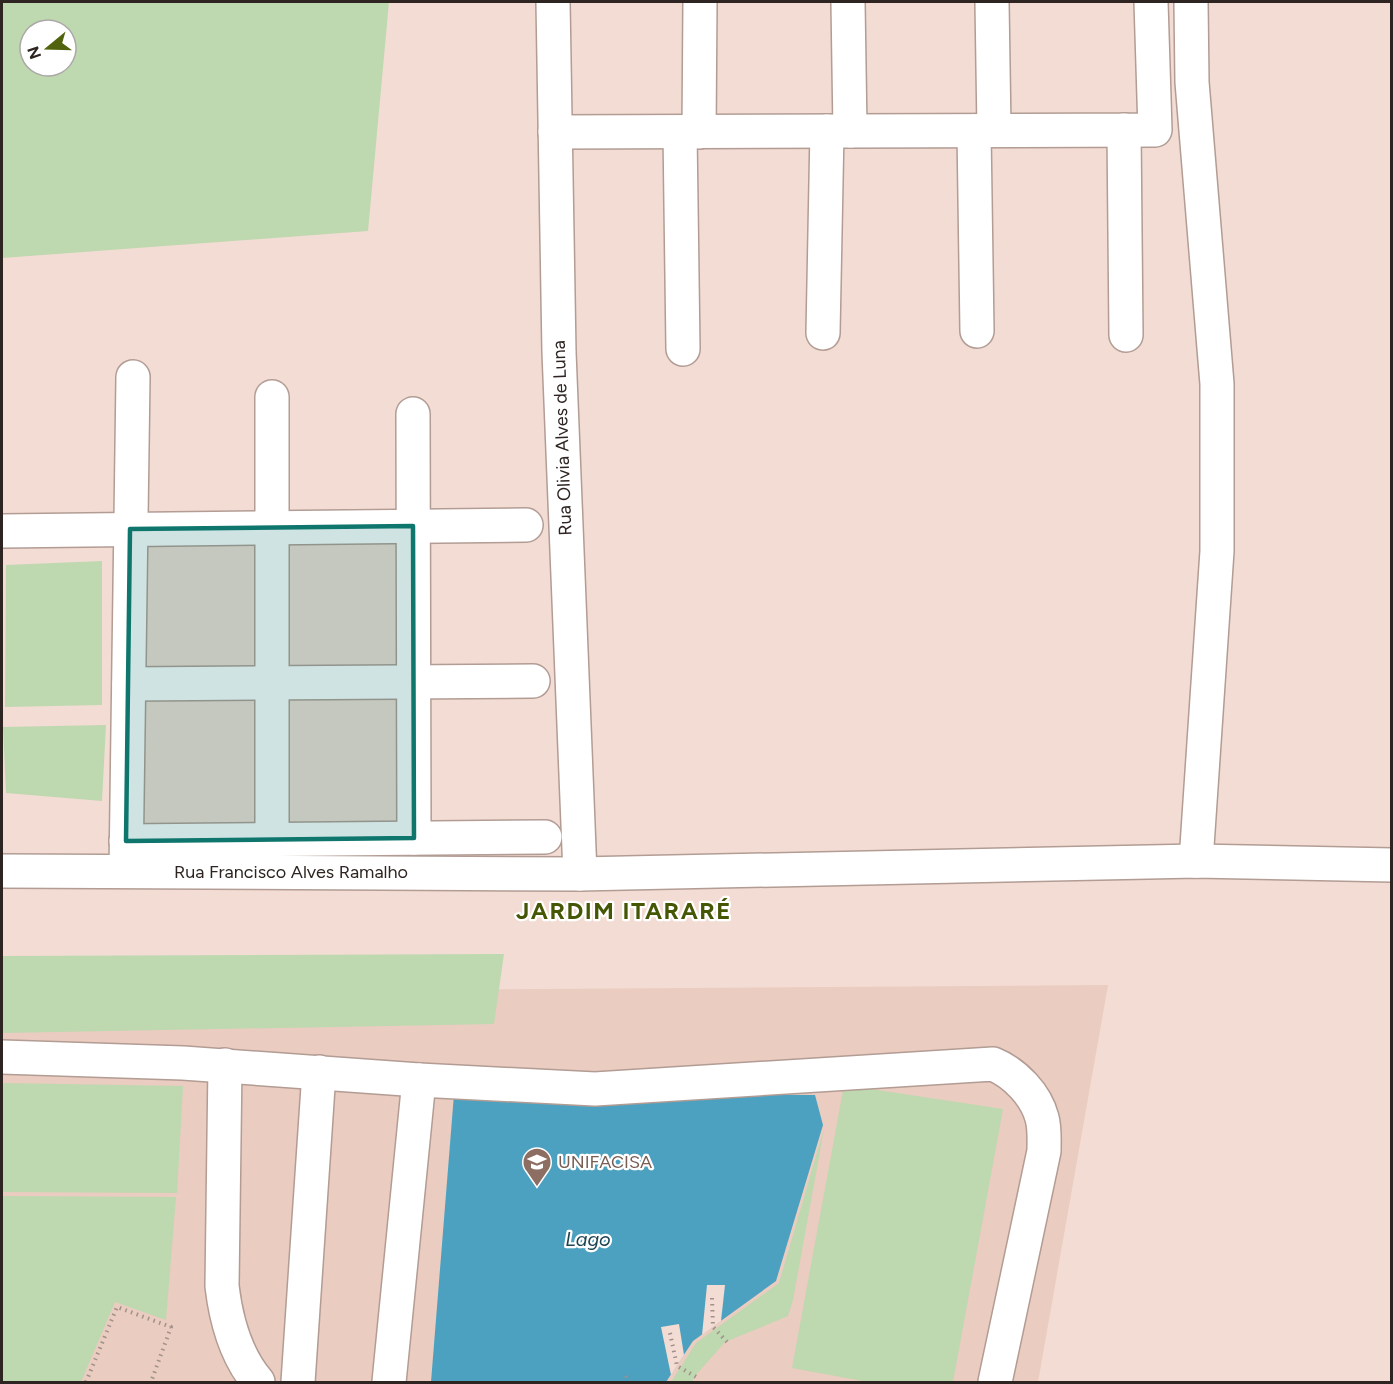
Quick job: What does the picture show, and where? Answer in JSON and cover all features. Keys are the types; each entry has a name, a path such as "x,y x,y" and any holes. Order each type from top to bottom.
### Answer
{"street":[{"name":"Rua Olivia Alves de Luna","path":"553,2 559,352 580,874"},
{"path":"683,349 689,132 700,2"},
{"path":"823,333 849,2"},
{"path":"977,331 984,131 992,2"},
{"path":"555,132 1155,130 1151,2"},
{"path":"1191,2 1193,93 1217,384 1217,551 1196,861"},
{"path":"1125,130 1126,334"},
{"path":"133,376 126,856 272,839 545,837"},
{"path":"272,397 272,839"},
{"path":"413,414 414,838"},
{"path":"2,531 526,525"},
{"path":"129,684 533,681"},
{"name":"Rua Francisco Alves Ramalho","path":"2,871 126,856 580,874 1196,861 1392,865"},
{"path":"2,1057 225,1065 419,1080 595,1089 993,1064 1011,1073 1037,1104 1044,1128 1044,1151 995,1383"},
{"path":"225,1065 222,1286 224,1306 237,1348 258,1383"},
{"path":"298,1383 319,1072"},
{"path":"389,1383 419,1080"}],"path":[{"path":"712,1298 713,1327 729,1344"},
{"path":"87,1383 117,1307 171,1327 151,1383"},
{"path":"670,1334 677,1366 698,1378"},
{"path":"626,1376 629,1383"}],"highlighted area":[{"path":"413,526 414,838 126,841 130,529"}],"shaded area":[{"name":"UNIFACISA","path":"1108,985 1038,1382 2,1382 2,993"}],"green space":[{"path":"2,2 389,2 368,231 2,258"},
{"path":"102,561 102,705 5,707 6,565"},
{"path":"106,725 102,801 6,793 3,727"},
{"path":"504,954 494,1024 2,1033 2,956"},
{"path":"2,1083 183,1086 177,1193 2,1192"},
{"path":"844,1085 1003,1109 953,1382 868,1382 792,1368"},
{"path":"824,1129 793,1300 788,1316 725,1342 692,1382 671,1382 696,1343 779,1283"},
{"path":"2,1196 176,1197 166,1320 115,1302 81,1382 2,1382"}],"water":[{"name":"Lago","path":"454,1094 815,1095 823,1125 776,1281 693,1341 666,1382 431,1382"}],"pier":[{"path":"707,1285 725,1285 721,1321 702,1335"},
{"path":"679,1324 684,1355 671,1375 661,1327"}],"place":[{"name":"UNIFACISA","path":"537,1188"}],"district":[{"name":"JARDIM ITARARÉ","path":"624,910"}]}
